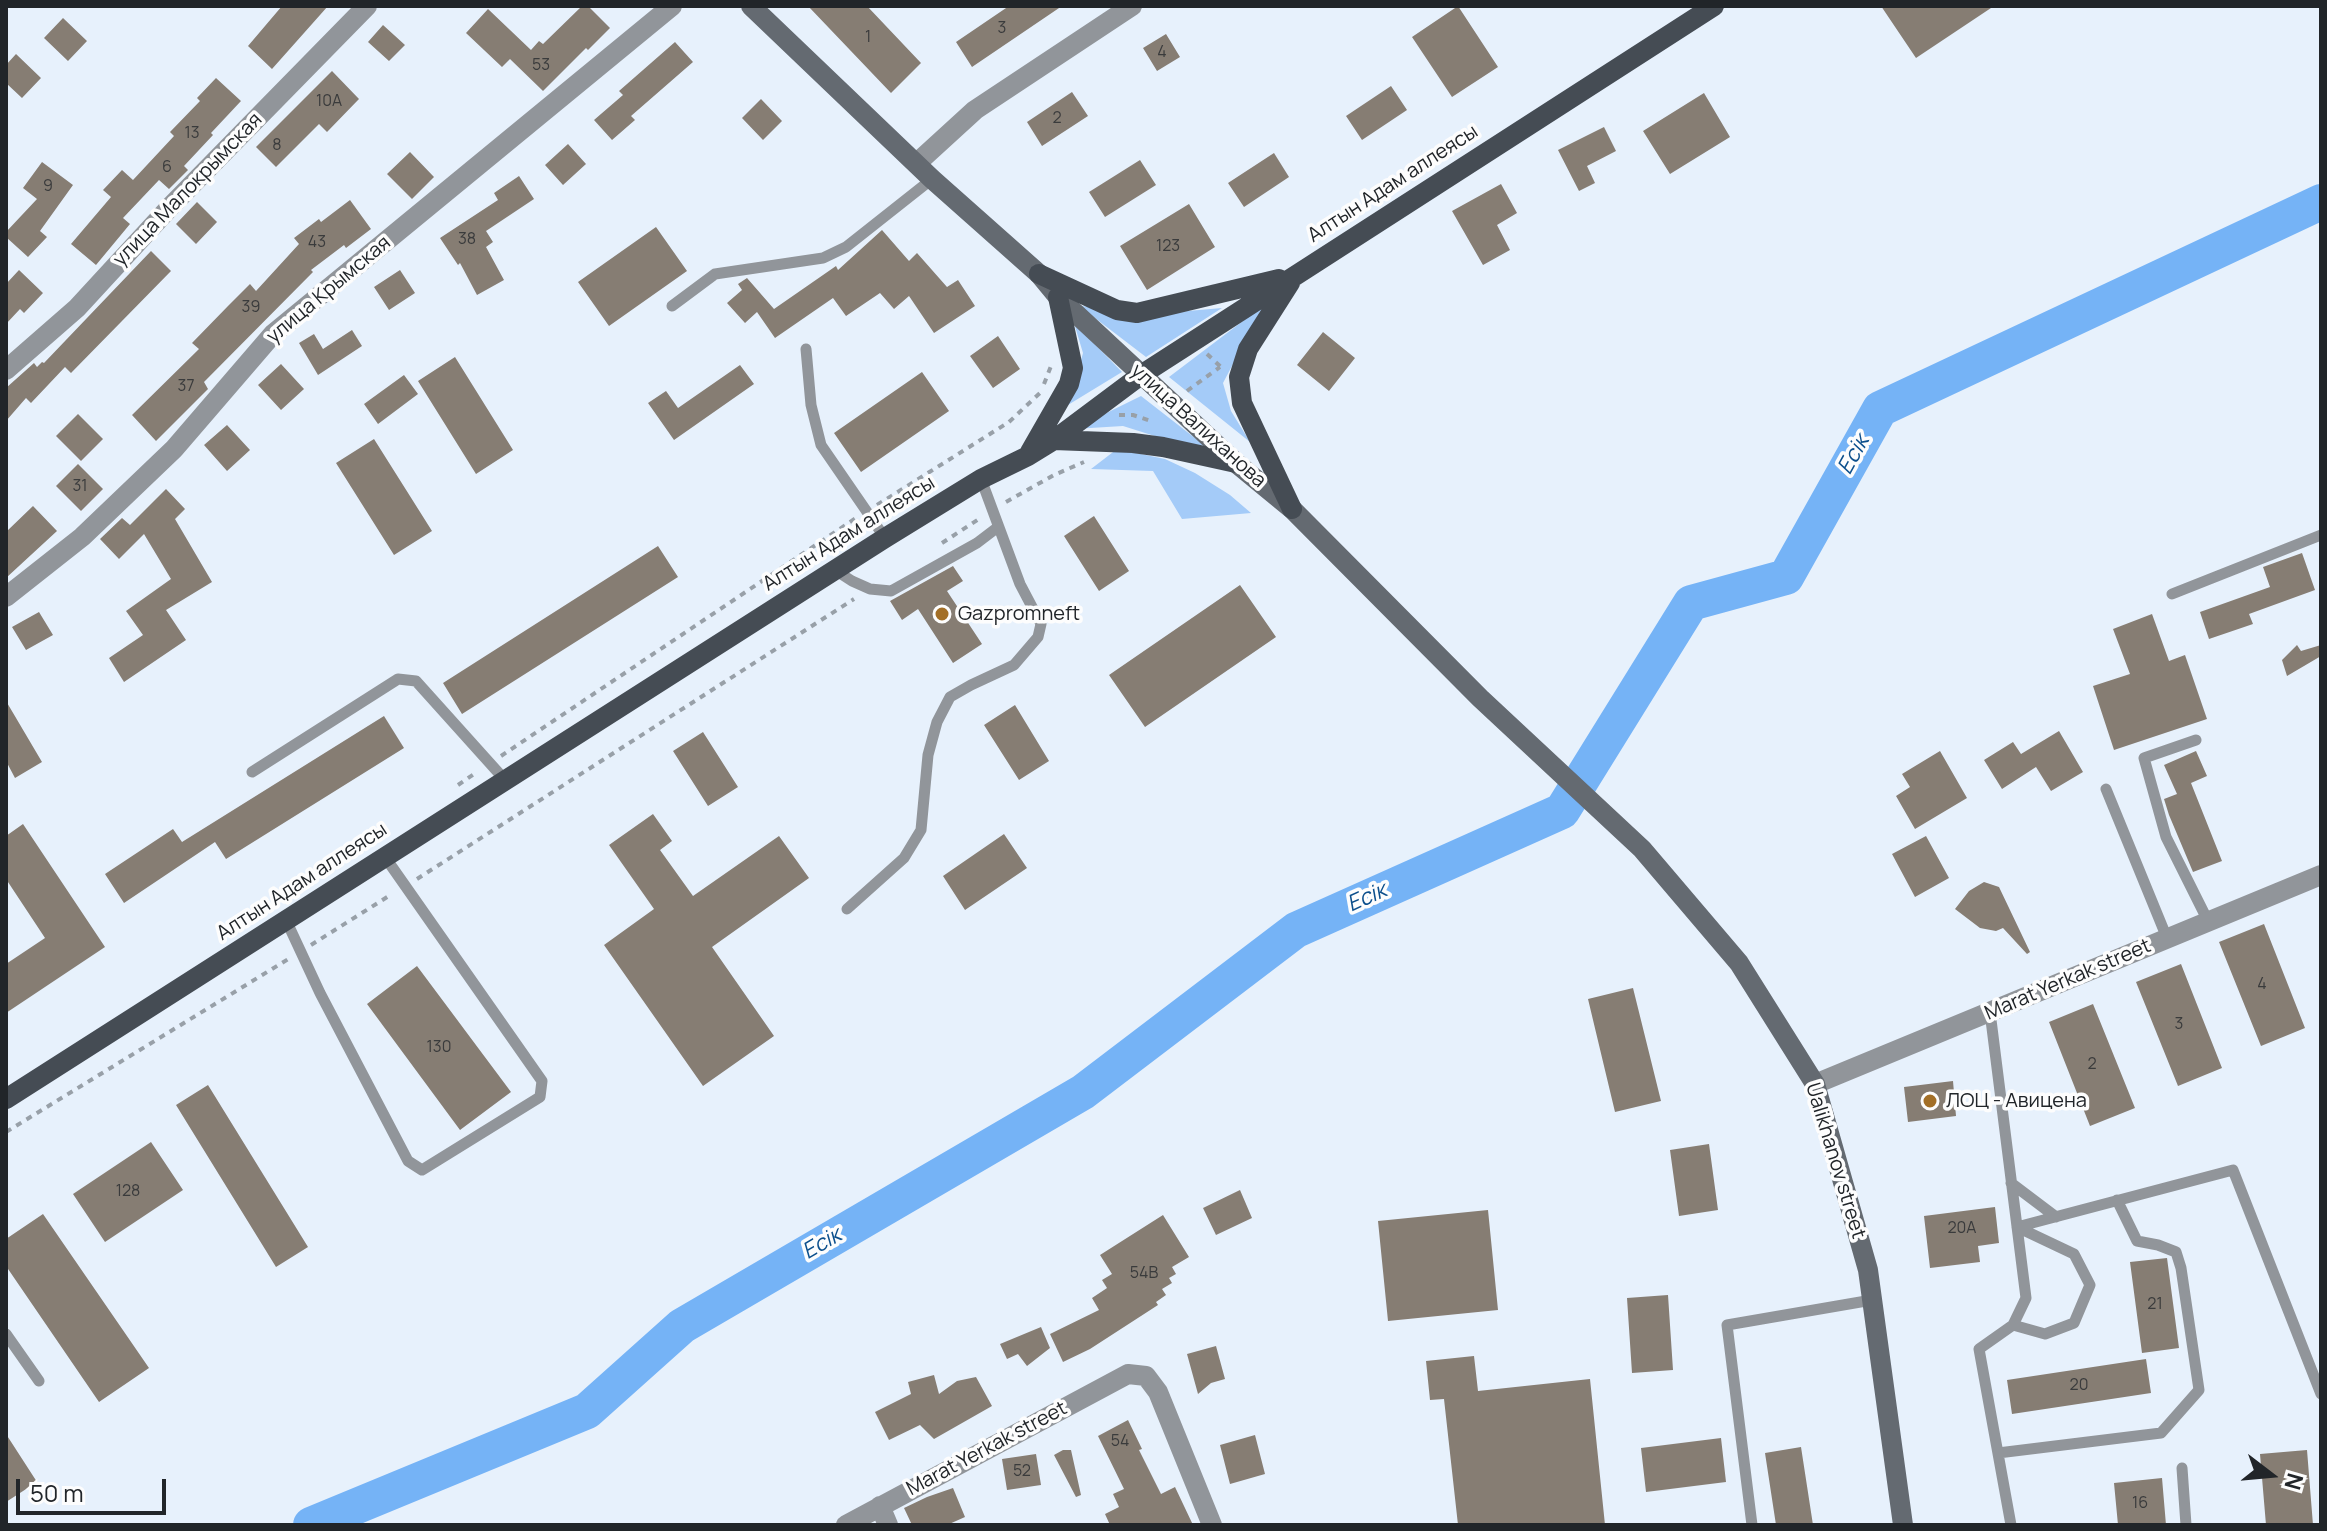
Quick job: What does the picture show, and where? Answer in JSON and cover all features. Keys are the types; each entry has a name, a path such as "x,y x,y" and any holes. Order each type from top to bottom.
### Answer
{"main road":[{"name":"улица Валиханова","path":"751,6 932,179 1039,274 1058,297 1141,375 1236,463 1292,509 1480,698 1642,849"},
{"name":"Алтын Адам аллеясы","path":"6,1099 885,538 981,479 1054,440 1141,375 1714,6"},
{"path":"1039,274 1117,310 1137,313 1295,276"},
{"path":"1292,509 1242,403 1239,377 1248,349 1295,276"},
{"path":"1028,456 1069,384 1072,373 1058,297"},
{"path":"1054,440 1133,443 1236,463"},
{"name":"Ualikhanov street","path":"1642,849 1739,963 1815,1084 1868,1270 1903,1525"}],"street":[{"name":"улица Малокрымская","path":"6,370 77,308 170,207 367,6"},
{"name":"улица Крымская","path":"6,597 82,537 174,449 273,334 672,6"},
{"path":"917,163 975,110 1132,6"},
{"name":"Marat Yerkak street","path":"1815,1084 2321,875"},
{"name":"Marat Yerkak street","path":"846,1525 884,1516 1128,1374 1146,1376 1158,1392 1212,1525"}],"lane":[{"path":"672,306 715,274 823,258 846,247 932,179"},
{"path":"806,349 811,405 821,445 885,538"},
{"path":"847,909 904,858 921,830 928,755 937,722 950,697 1014,665 1038,637 1041,624 1020,584 981,479"},
{"path":"835,570 870,589 891,591 977,543 998,527"},
{"path":"2172,594 2321,535"},
{"path":"252,772 398,679 416,681 505,780"},
{"path":"2196,740 2144,758 2166,837 2208,921"},
{"path":"2106,789 2167,938"},
{"path":"286,920 408,1161 422,1170 540,1097 542,1081 385,857"},
{"path":"1990,1012 2026,1298 2013,1325 1979,1349 2011,1525"},
{"path":"2017,1227 2233,1170 2321,1394"},
{"path":"2011,1183 2056,1217"},
{"path":"1998,1453 2161,1433 2199,1390 2176,1252 2137,1241 2117,1200"},
{"path":"2013,1325 2045,1334 2074,1323 2090,1285 2074,1254 2017,1227"},
{"path":"1752,1525 1727,1325 1872,1300"},
{"path":"6,1334 39,1381"},
{"path":"2182,1468 2186,1525"}],"path":[{"path":"1204,351 1228,375"},
{"path":"452,789 867,511 1009,422 1042,391 1051,366"},
{"path":"1187,391 1220,367"},
{"path":"1119,415 1133,415 1151,421 1143,432"},
{"path":"931,550 1054,475 1090,460"},
{"path":"6,1132 301,952 870,589"}],"shaded area":[{"path":"1078,305 1131,316 1222,308 1146,357"},
{"path":"1264,305 1223,383 1231,411 1250,442 1169,377"},
{"path":"1074,323 1122,372 1063,408 1074,386 1083,353"},
{"path":"1141,396 1218,456 1123,426 1074,429"},
{"path":"1117,449 1165,459 1195,473 1230,495 1251,513 1182,519 1153,471 1091,469"}],"building":[{"path":"282,6 328,6 272,69 248,46"},
{"path":"582,6 588,6 610,28 543,91 510,59 502,67 466,33 488,9 531,50 539,41 543,44"},
{"path":"808,6 867,6 921,63 891,93"},
{"path":"1009,6 1062,6 972,67 956,42"},
{"path":"1458,6 1498,67 1452,97 1412,37"},
{"path":"1881,6 1994,6 1916,58"},
{"path":"63,18 87,41 68,61 44,38"},
{"path":"383,25 405,45 389,61 368,42"},
{"path":"1166,34 1180,57 1157,71 1143,48"},
{"path":"675,42 693,62 631,116 635,120 612,140 594,120 623,95 619,91"},
{"path":"16,54 41,78 22,98 6,83 6,65"},
{"path":"332,71 359,99 327,132 319,124 276,167 256,147"},
{"path":"216,78 241,101 184,166 188,170 169,189 159,180 123,218 130,224 96,265 71,244 111,197 103,190 122,170 133,180 174,136 170,132 200,101 197,98"},
{"path":"1391,86 1407,110 1362,140 1346,116"},
{"path":"1072,92 1088,116 1042,146 1027,122"},
{"path":"1704,93 1730,137 1670,174 1643,131"},
{"path":"761,99 782,121 763,140 742,118"},
{"path":"1604,127 1616,151 1587,166 1595,183 1579,191 1558,150"},
{"path":"568,144 586,164 563,185 545,165"},
{"path":"410,152 434,177 412,199 387,174"},
{"path":"1274,153 1289,177 1244,207 1228,183"},
{"path":"1140,160 1156,185 1105,217 1089,192"},
{"path":"42,162 73,185 40,231 47,237 28,257 6,237 6,232 37,199 23,188"},
{"path":"519,176 534,199 486,231 493,242 486,247 504,280 477,295 460,263 458,265 440,238 498,200 494,193"},
{"path":"1501,184 1517,213 1497,225 1510,250 1483,265 1452,211"},
{"path":"350,200 371,229 311,270 313,272 204,382 208,389 156,441 132,415 199,349 192,343 250,284 256,291 299,244 294,238"},
{"path":"197,202 217,222 196,244 176,224"},
{"path":"1189,204 1215,247 1147,290 1120,246"},
{"path":"656,227 687,271 609,326 578,282"},
{"path":"882,230 909,261 917,253 947,287 958,280 975,306 934,333 909,296 894,309 880,293 846,316 833,298 775,338 757,312 745,323 727,303 742,290 738,284 747,278 774,309 836,266 838,270"},
{"path":"151,251 171,271 71,373 65,367 31,403 26,398 6,421 6,388 34,363 37,367 44,363"},
{"path":"19,270 43,293 24,313 20,309 6,324 6,284"},
{"path":"400,270 415,293 389,310 374,287"},
{"path":"352,330 362,346 318,375 299,343 314,334 323,349"},
{"path":"1323,332 1355,358 1329,391 1297,365"},
{"path":"998,336 1020,369 993,388 970,356"},
{"path":"455,357 513,450 476,474 418,381"},
{"path":"281,364 304,389 281,410 258,385"},
{"path":"740,365 754,384 674,440 648,403 666,391 678,408"},
{"path":"922,372 949,411 861,472 834,433"},
{"path":"404,375 418,394 378,424 364,404"},
{"path":"78,414 103,439 81,461 56,436"},
{"path":"227,425 250,450 227,471 204,445"},
{"path":"374,439 432,531 394,555 336,463"},
{"path":"78,464 103,489 81,511 56,486"},
{"path":"166,489 185,509 175,519 212,582 166,610 186,640 124,682 109,658 143,635 126,611 171,579 144,534 119,559 100,539 122,518 130,525"},
{"path":"33,506 57,531 6,578 6,532"},
{"path":"1094,516 1129,571 1099,591 1064,536"},
{"path":"658,546 678,577 462,714 443,683"},
{"path":"2302,553 2315,590 2249,614 2253,624 2209,639 2200,612 2270,587 2263,567"},
{"name":"Gazpromneft","path":"953,566 963,581 947,591 982,644 953,663 918,609 902,620 890,601"},
{"path":"1240,585 1276,637 1145,727 1109,675"},
{"path":"39,612 53,635 26,650 12,627"},
{"path":"2152,614 2169,661 2185,655 2207,719 2114,750 2093,686 2130,674 2113,629"},
{"path":"2297,645 2301,651 2321,645 2321,656 2287,676 2282,660"},
{"path":"6,701 42,762 15,778 6,761"},
{"path":"1015,705 1049,761 1019,780 984,725"},
{"path":"384,716 404,748 226,859 215,842 124,903 105,874 173,829 182,842"},
{"path":"2059,731 2083,772 2051,791 2036,767 2002,789 1984,760 2013,742 2021,754"},
{"path":"703,732 738,787 708,806 673,751"},
{"path":"1940,751 1967,798 1915,829 1896,796 1910,787 1902,774"},
{"path":"2196,751 2207,776 2191,783 2222,861 2193,872 2164,799 2177,794 2164,765"},
{"path":"653,814 672,841 660,850 693,896 779,836 809,878 712,947 774,1036 703,1086 604,945 654,909 609,845"},
{"path":"23,824 105,947 6,1013 6,964 45,938 6,879 6,836"},
{"path":"1004,834 1027,868 965,910 943,876"},
{"path":"1926,836 1949,878 1915,897 1892,854"},
{"path":"1984,882 1999,887 2030,952 2027,954 2003,928 1996,931 1980,928 1955,909 1969,891"},
{"path":"2264,924 2305,1028 2261,1046 2219,942"},
{"path":"2181,964 2222,1068 2178,1086 2136,982"},
{"path":"417,966 511,1092 460,1130 367,1004"},
{"path":"1633,988 1661,1101 1615,1112 1588,999"},
{"path":"2093,1004 2135,1108 2090,1126 2049,1022"},
{"name":"ЛОЦ - Авицена","path":"1953,1081 1956,1116 1908,1122 1904,1087"},
{"path":"208,1085 308,1247 276,1267 176,1105"},
{"path":"151,1142 183,1190 105,1242 73,1194"},
{"path":"1709,1144 1718,1210 1679,1216 1670,1150"},
{"path":"1240,1190 1252,1218 1216,1235 1203,1208"},
{"path":"1995,1207 1999,1243 1978,1246 1980,1262 1930,1268 1924,1216"},
{"path":"1488,1210 1498,1310 1388,1321 1378,1221"},
{"path":"43,1214 149,1368 99,1402 6,1266 6,1239"},
{"path":"1163,1215 1189,1257 1172,1267 1176,1274 1169,1278 1172,1283 1162,1289 1166,1295 1156,1302 1158,1305 1090,1349 1063,1362 1050,1334 1099,1310 1092,1298 1107,1288 1102,1280 1112,1274 1100,1255"},
{"path":"2167,1258 2179,1348 2142,1353 2130,1262"},
{"path":"1668,1295 1673,1370 1632,1373 1627,1298"},
{"path":"1041,1327 1050,1348 1027,1366 1018,1354 1007,1359 1000,1344"},
{"path":"1216,1346 1225,1379 1211,1383 1198,1394 1187,1354"},
{"path":"1474,1356 1478,1391 1590,1379 1605,1525 1458,1525 1444,1399 1430,1400 1426,1361"},
{"path":"2146,1359 2151,1393 2012,1414 2007,1380"},
{"path":"934,1375 939,1394 957,1381 976,1377 992,1406 934,1439 920,1425 889,1440 875,1412 911,1394 908,1382"},
{"path":"1128,1420 1161,1494 1175,1487 1193,1525 1110,1525 1105,1514 1119,1507 1113,1494 1124,1489 1098,1436"},
{"path":"6,1434 37,1482 6,1502"},
{"path":"1255,1435 1265,1474 1230,1484 1220,1445"},
{"path":"1721,1438 1726,1482 1646,1492 1641,1448"},
{"path":"1801,1447 1813,1525 1776,1525 1765,1453"},
{"path":"1071,1450 1081,1495 1076,1497 1054,1455"},
{"path":"2307,1450 2313,1525 2266,1525 2260,1454"},
{"path":"1036,1454 1041,1485 1007,1490 1002,1459"},
{"path":"2162,1478 2166,1525 2118,1525 2114,1483"},
{"path":"953,1488 965,1517 947,1525 912,1525 904,1508"}],"waterway":[{"name":"Есік","path":"311,1525 587,1411 682,1326 1083,1092 1296,930 1562,811 1691,603 1786,577 1880,409 2321,202"}],"place":[{"name":"Gazpromneft","path":"942,614"},
{"name":"ЛОЦ - Авицена","path":"1930,1101"}]}
